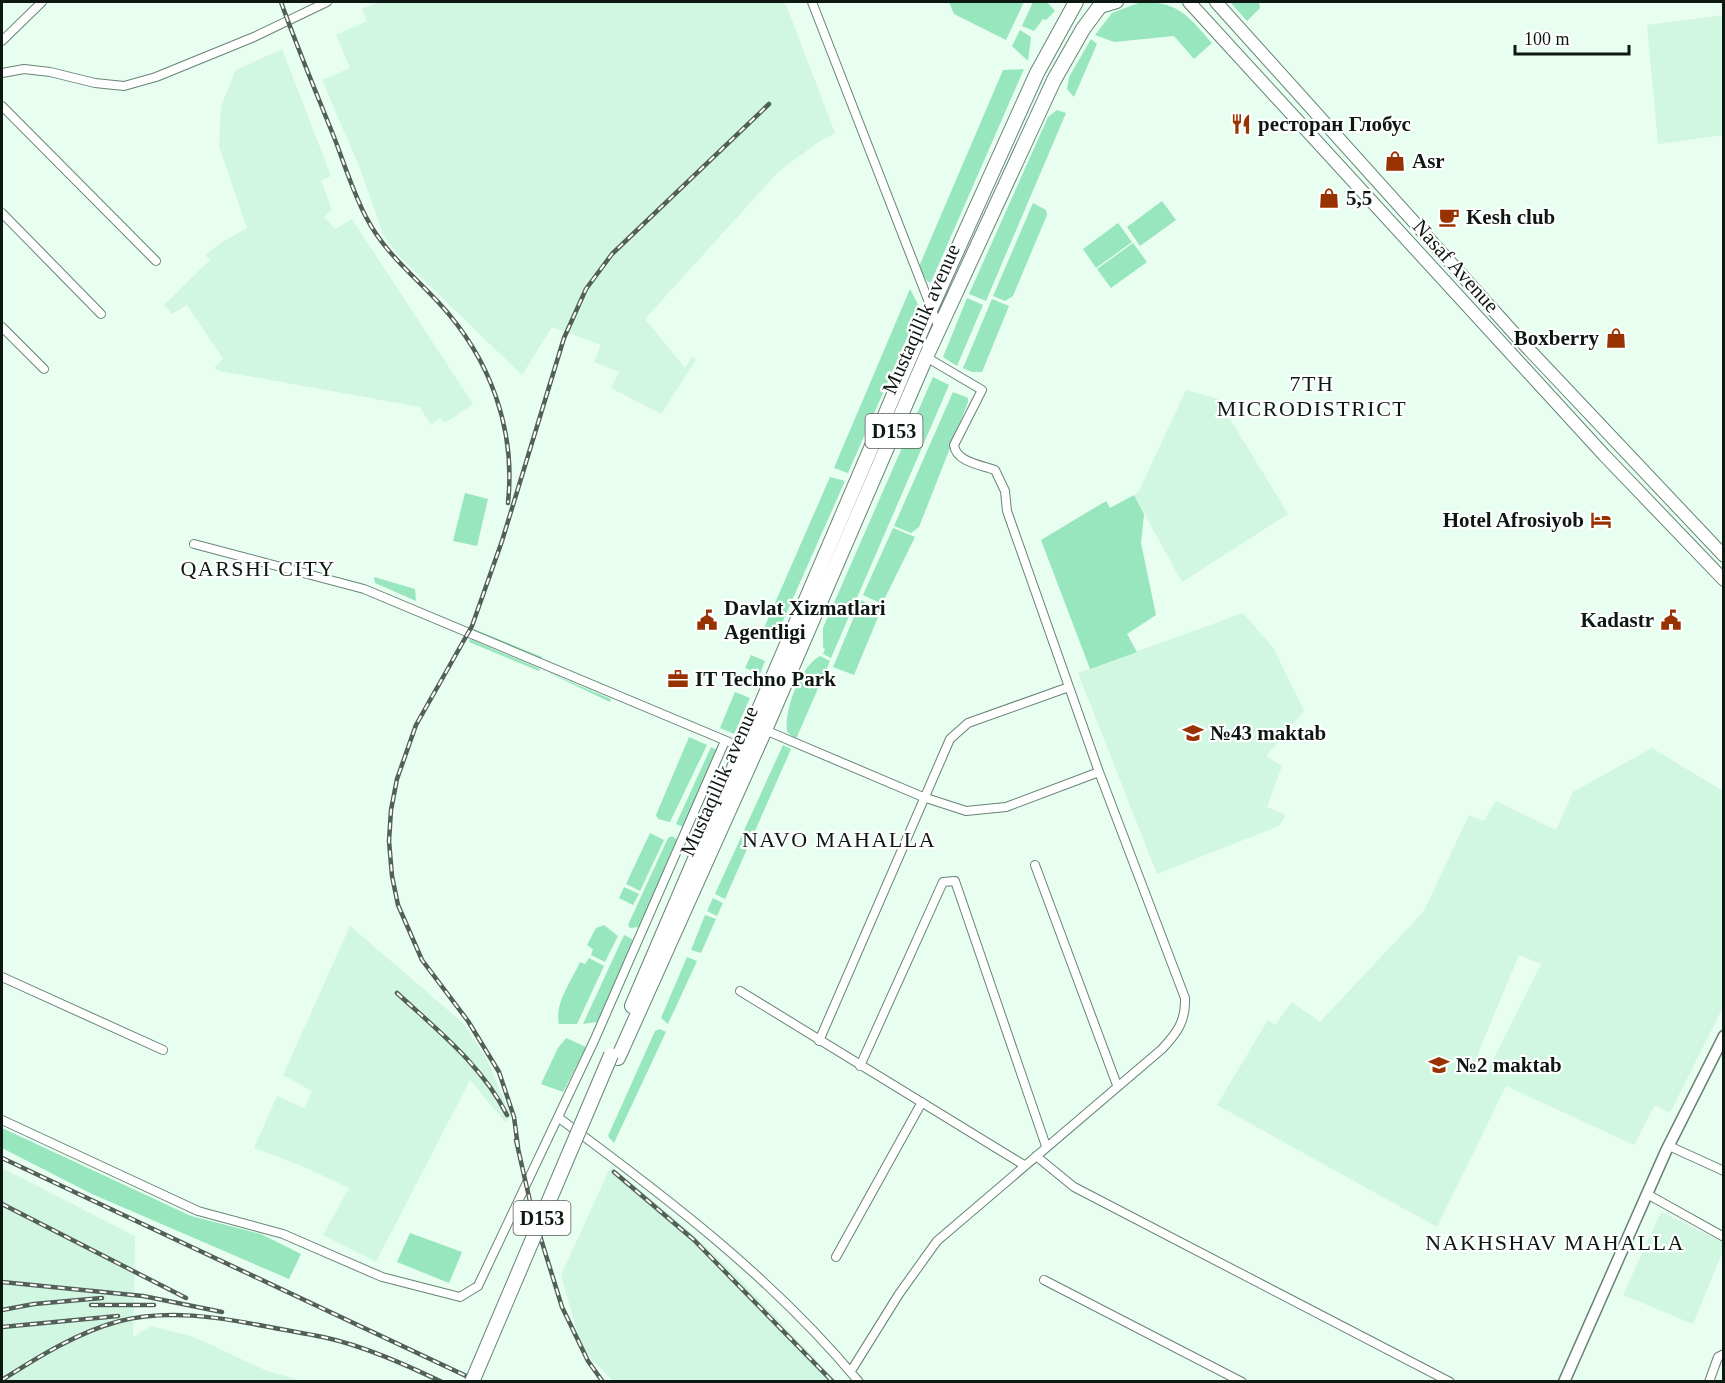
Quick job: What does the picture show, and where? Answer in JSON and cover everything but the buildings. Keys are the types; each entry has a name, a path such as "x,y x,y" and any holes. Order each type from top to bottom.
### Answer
{"main road":[{"name":"Mustaqillik avenue","path":"703,854 741,747 931,308 1037,73 1070,8 1076,2"},
{"path":"1102,4 1117,2"},
{"path":"1178,2 1192,5"},
{"name":"Nasaf Avenue","path":"1216,2 1521,341 1724,556"},
{"name":"Mustaqillik avenue","path":"615,1056 703,854 765,730 926,357 1054,80 1083,30 1102,4"},
{"name":"Nasaf Avenue","path":"1192,5 1478,319 1673,529 1724,580"},
{"path":"1239,55 1251,41"},
{"path":"913,350 926,357"},
{"name":"D153","path":"472,1382 615,1056"},
{"name":"D153","path":"481,1382 615,1056"}],"street":[{"path":"2,41 42,2"},
{"path":"2,73 24,69 124,87 156,77 254,37 327,2"},
{"path":"812,2 939,329"},
{"path":"2,106 156,261"},
{"path":"2,213 101,314"},
{"path":"2,327 44,369"},
{"path":"851,1371 899,1294 937,1241 1117,1085 1162,1049 1179,1031 1186,1013 1185,998 1099,772 1007,511 1001,479 995,470 958,457 955,451 954,445 982,390 926,357"},
{"path":"194,544 364,589 741,747"},
{"path":"819,1041 950,739 968,723 1069,687"},
{"path":"765,730 923,797 966,811 1006,807 1099,772"},
{"path":"2,1120 198,1211 283,1234 382,1276 460,1297 478,1286 559,1118 724,741"},
{"path":"1035,865 1117,1085"},
{"path":"860,1066 943,882 955,881 1046,1146"},
{"path":"2,976 163,1050"},
{"path":"740,991 1024,1165"},
{"path":"1564,1382 1669,1146 1724,1036"},
{"path":"836,1257 922,1102"},
{"path":"559,1118 691,1217 740,1259 860,1382"},
{"path":"1669,1146 1724,1171"},
{"path":"1036,1156 1074,1187 1450,1382"},
{"path":"1647,1194 1724,1237"},
{"path":"1044,1280 1242,1382"},
{"path":"1709,1382 1718,1357 1724,1354"}],"shaded area":[{"path":"379,2 785,2 835,133 820,141 779,171 645,319 685,368 692,357 696,360 661,414 611,388 619,372 594,362 601,345 552,327 522,375 396,253 383,234 361,171 322,80 350,68 336,35 367,21 362,9"},
{"path":"1723,15 1723,135 1658,144 1647,25"},
{"path":"282,49 331,176 321,181 332,210 324,217 335,229 352,219 473,404 445,423 440,418 431,425 420,407 220,371 214,368 223,359 187,305 172,314 164,305 210,260 206,255 219,244 247,228 219,146 221,106 236,70"},
{"path":"1186,390 1218,399 1288,514 1182,582 1134,495 1139,491"},
{"name":"№43 maktab","path":"1243,613 1274,649 1304,711 1266,756 1282,766 1267,807 1286,815 1279,826 1157,874 1078,673"},
{"path":"1652,748 1723,791 1724,1005 1670,1113 1655,1105 1634,1145 1506,1086 1437,1227 1217,1105 1268,1020 1275,1025 1292,1002 1320,1022 1424,911 1469,815 1484,821 1496,801 1556,830 1573,792","holes":["1519,955 1541,964 1485,1076 1481,1073 1476,1058"]},
{"path":"350,926 463,1023 487,1059 511,1117 505,1122 470,1080 376,1262 323,1235 349,1188 302,1166 254,1148 277,1096 304,1108 312,1091 283,1075"},
{"path":"611,1166 686,1228 735,1274 836,1381 612,1380 582,1349 561,1275"},
{"path":"2,1168 135,1236 133,1337 151,1326 194,1337 267,1371 303,1381 2,1381"},
{"path":"1661,1212 1723,1242 1723,1251 1693,1324 1623,1295"}],"green space":[{"path":"949,2 1024,2 1006,40 954,14"},
{"path":"1033,2 1047,2 1055,11 1046,20 1043,19 1034,31 1022,26"},
{"path":"1141,2 1164,4 1182,12 1212,43 1194,59 1174,36 1114,42 1095,35 1112,13"},
{"path":"1230,2 1259,2 1260,8 1247,21"},
{"path":"1020,30 1031,37 1028,61 1012,46"},
{"path":"1091,39 1097,44 1074,97 1067,89 1069,77"},
{"path":"1024,69 931,282 928,282 918,269 1003,70"},
{"path":"1057,110 1066,113 986,301 969,294 1048,117"},
{"path":"1162,201 1176,220 1140,246 1127,227"},
{"path":"1033,203 1046,210 1047,215 1013,296 1005,301 993,296"},
{"path":"1118,223 1132,242 1096,268 1083,249"},
{"path":"1133,243 1147,262 1111,288 1097,269"},
{"path":"910,289 920,308 848,473 834,468"},
{"path":"967,298 983,305 957,366 943,357"},
{"path":"992,299 1009,306 982,372 972,372 963,368"},
{"path":"933,377 949,385 831,658 823,654 825,649 823,647 823,628"},
{"path":"953,392 968,398 968,402 919,527 911,533 894,526"},
{"path":"830,477 845,481 774,641 761,635"},
{"path":"465,493 488,499 477,546 453,541"},
{"path":"1134,495 1144,514 1141,543 1156,615 1127,634 1137,652 1090,669 1041,540 1106,501 1110,508"},
{"path":"893,528 915,537 882,604 863,595"},
{"path":"374,577 415,589 416,601 375,583"},
{"path":"861,600 881,610 854,675 833,667"},
{"path":"473,630 542,657 542,659"},
{"path":"470,639 540,669 539,671 469,642"},
{"path":"751,655 765,661 760,674 745,668"},
{"path":"820,656 830,661 796,739 787,732 791,700 800,678 813,661"},
{"path":"545,671 611,699 610,702"},
{"path":"735,692 750,698 734,734 720,728"},
{"path":"689,737 707,745 670,822 658,819 656,815"},
{"path":"783,745 791,749 725,899 715,894"},
{"path":"711,747 717,750 683,827 676,824"},
{"path":"650,833 664,840 640,891 626,884"},
{"path":"672,836 678,840 639,927 630,928 628,925 668,838"},
{"path":"624,887 639,894 633,905 619,898"},
{"path":"713,898 723,903 717,916 707,911"},
{"path":"705,915 716,919 701,953 691,950"},
{"path":"604,925 618,936 605,962 591,955 593,949 587,945 596,928"},
{"path":"624,935 632,939 632,944 602,1016 597,1022 583,1024"},
{"path":"687,957 697,961 668,1024 661,1018"},
{"path":"589,958 604,966 577,1024 559,1024 561,1000 580,962 585,964"},
{"path":"660,1029 666,1032 614,1143 608,1136 655,1031"},
{"path":"566,1038 586,1047 563,1092 541,1084 558,1048"},
{"path":"2,1128 191,1216 261,1234 301,1254 289,1279 92,1194 2,1148"},
{"path":"410,1233 462,1252 449,1283 397,1262"}],"railway":[{"path":"281,2 353,188 373,230 390,252 457,324 485,371 496,396 508,448 508,503"},
{"path":"518,1147 514,1117 499,1072 468,1021 422,960 398,905 392,876 389,841 391,810 397,779 416,725 472,626 502,541 564,338 586,289 612,254 769,104"},
{"path":"397,993 472,1064 497,1097 507,1115"},
{"path":"516,1140 532,1210 562,1307 588,1361 603,1382"},
{"path":"2,1158 479,1382"},
{"path":"614,1172 694,1240 833,1382"},
{"path":"2,1204 186,1298"},
{"path":"2,1282 143,1296 222,1312"},
{"path":"2,1310 34,1304 102,1298"},
{"path":"91,1305 154,1305"},
{"path":"2,1380 59,1346 104,1326 138,1317 174,1315 229,1320 338,1341 384,1356 442,1382"},
{"path":"2,1327 118,1316"}],"place":[{"name":"ресторан Глобус","path":"1241,124"},
{"name":"Asr","path":"1395,161"},
{"name":"5,5","path":"1329,198"},
{"name":"Kesh club","path":"1449,217"},
{"name":"Boxberry","path":"1616,338"},
{"name":"Hotel Afrosiyob","path":"1601,520"},
{"name":"Davlat Xizmatlari Agentligi","path":"707,620"},
{"name":"Kadastr","path":"1671,620"},
{"name":"IT Techno Park","path":"678,679"},
{"name":"№43 maktab","path":"1193,733"},
{"name":"№2 maktab","path":"1439,1065"}],"district":[{"name":"7TH MICRODISTRICT","path":"1312,396"},
{"name":"QARSHI CITY","path":"258,568"},
{"name":"NAVO MAHALLA","path":"839,839"},
{"name":"NAKHSHAV MAHALLA","path":"1555,1242"}]}
